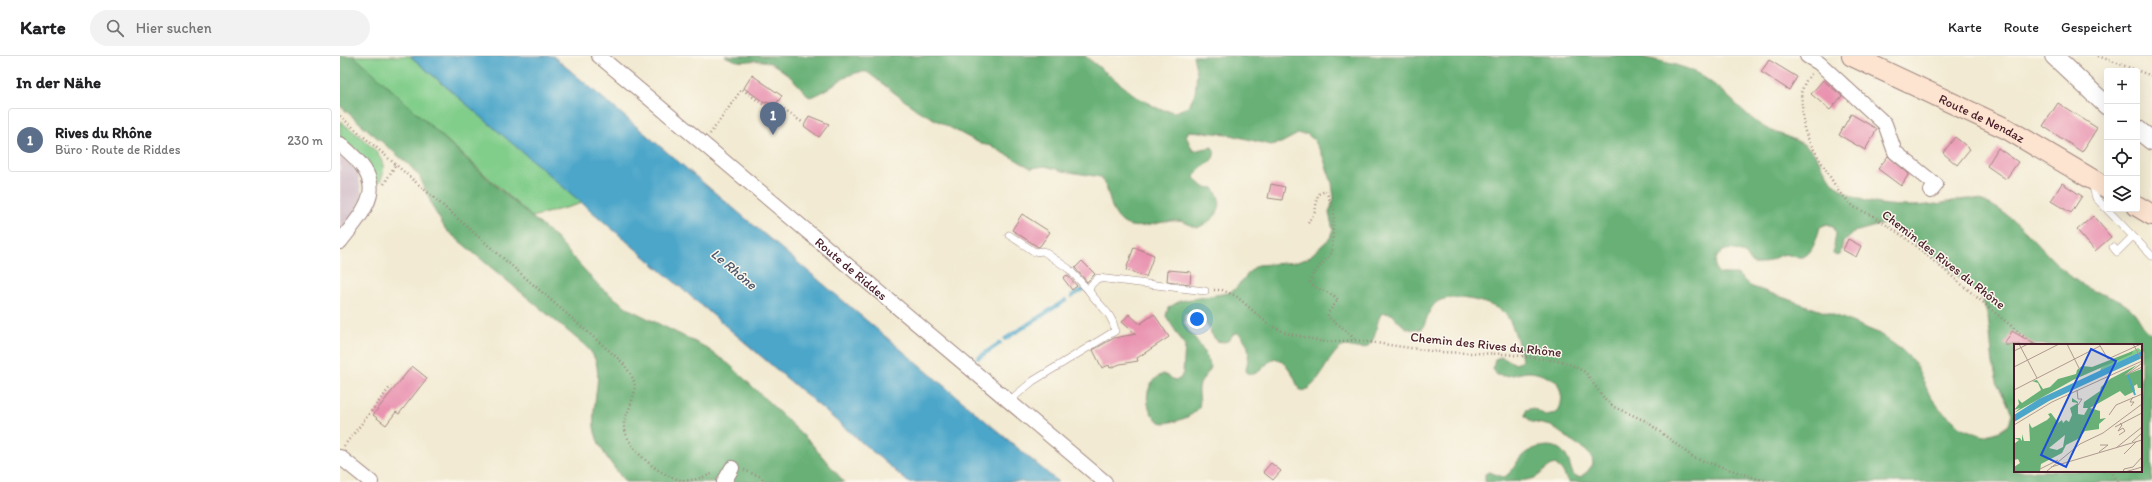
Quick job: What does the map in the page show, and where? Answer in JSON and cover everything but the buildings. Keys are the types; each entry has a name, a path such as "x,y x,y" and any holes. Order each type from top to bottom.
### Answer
{"main road":[{"name":"Route de Nendaz","path":"1852,56 1983,117 2099,183"},
{"path":"2140,208 2152,215"}],"street":[{"name":"Route de Riddes","path":"599,56 1105,482"},
{"path":"2054,56 2105,104"},
{"path":"1813,60 1885,124 1895,152 1936,185 1931,191"},
{"path":"2140,131 2152,141"},
{"path":"340,144 365,169 370,180 371,194 363,213 340,242"},
{"path":"341,458 371,482"},
{"path":"724,482 732,468"}],"lane":[{"path":"2099,183 2096,198 2152,256"},
{"path":"1009,235 1035,252 1043,251 1069,269 1089,291 1096,302 1109,312 1115,331 1033,381 1009,401"},
{"path":"2113,247 2117,252 2132,237"},
{"path":"1089,291 1091,284 1098,278 1205,291"}],"path":[{"path":"2098,56 2152,76"},
{"name":"Chemin des Rives du Rhône","path":"1813,60 1801,88 1801,109 1804,129 1810,143 1839,192 1854,206 1873,216 1906,238 2033,344"},
{"path":"703,144 742,89 768,108 781,108 802,122"},
{"path":"340,116 622,362 634,379 634,394 624,422 627,439 636,452 665,474 682,480 695,479 726,468 732,468 742,469 766,482"},
{"path":"371,194 378,191 396,164"},
{"path":"1308,223 1315,212 1318,194 1326,191 1334,210 1332,252 1312,276 1310,282 1314,288 1335,295 1338,300 1328,313 1328,317 1347,331 1355,340"},
{"name":"Chemin des Rives du Rhône","path":"1205,291 1222,290 1236,296 1268,324 1286,333 1325,342 1355,340 1438,352 1506,354 1565,362 1585,372 1606,401 1614,407 1646,421 1694,458 1768,482"},
{"path":"341,458 391,386"},
{"path":"2111,472 2119,482"}],"shaded area":[{"path":"340,156 358,172 362,197 354,215 340,232"}],"green space":[{"path":"340,56 353,56 366,66 498,188 553,235 600,287 629,309 705,347 730,365 810,442 844,482 625,482 603,452 595,432 594,413 598,373 596,363 591,352 446,230 433,208 420,177 409,165 340,106"},
{"path":"353,56 410,56 583,203 532,217"},
{"path":"725,56 1085,56 1137,97 1159,109 1175,112 1188,107 1195,94 1197,73 1193,56 1637,56 1669,63 1688,69 1708,80 1750,117 1765,128 1800,142 1806,146 1819,160 1832,181 1843,191 1864,200 1888,205 1913,206 1968,199 1985,202 1999,209 2012,219 2068,275 2087,288 2120,301 2131,309 2142,325 2152,334 2152,482 1568,482 1562,470 1555,464 1549,466 1535,478 1517,481 1485,482 1485,474 1489,472 1503,477 1512,471 1523,455 1534,449 1546,446 1552,446 1562,451 1567,458 1574,476 1580,477 1587,472 1593,464 1592,457 1585,450 1551,426 1532,422 1525,416 1526,410 1533,408 1545,415 1557,413 1561,405 1562,398 1557,382 1543,375 1532,372 1506,376 1497,375 1493,369 1495,359 1501,357 1516,364 1522,361 1516,337 1509,319 1500,310 1493,306 1463,298 1444,299 1434,304 1423,328 1418,330 1405,327 1392,314 1382,313 1378,320 1373,340 1370,344 1363,348 1346,346 1339,349 1334,354 1315,383 1304,391 1299,389 1288,367 1275,358 1260,371 1248,374 1246,370 1248,350 1246,342 1238,333 1233,334 1227,341 1217,341 1201,317 1192,313 1185,314 1184,322 1204,352 1211,367 1200,385 1200,403 1198,409 1189,416 1177,421 1165,423 1160,422 1152,415 1148,405 1147,399 1149,389 1154,380 1163,374 1175,380 1180,379 1183,373 1185,346 1166,316 1168,308 1180,301 1228,293 1235,289 1252,269 1258,265 1297,262 1308,258 1330,238 1333,230 1329,213 1334,198 1332,183 1322,154 1314,140 1307,134 1298,134 1281,143 1271,145 1227,134 1189,131 1186,136 1193,151 1212,147 1214,152 1214,156 1211,160 1199,170 1194,178 1204,187 1213,188 1220,201 1218,212 1210,221 1197,228 1177,221 1139,227 1125,224 1115,214 1101,177 1063,171 1045,166 1031,168 991,146 981,144 917,110 867,72 859,72 844,78 823,92 809,97 788,75 769,62 737,61","holes":["1827,224 1833,226 1836,233 1833,254 1837,256 1840,255 1843,242 1854,232 1883,224 1893,228 1934,255 1976,292 1983,301 1988,316 1993,364 1998,385 2012,413 2009,425 2000,431 1983,436 1962,428 1941,410 1930,396 1915,363 1902,350 1878,333 1842,318 1750,286 1737,274 1720,274 1716,270 1715,263 1719,254 1727,250 1738,251 1744,254 1753,264 1765,263 1778,256 1784,255 1803,257 1807,255 1813,246 1820,227"]},
{"path":"340,121 366,142 381,159 383,168 382,177 375,187 360,154 340,137"}],"water":[{"name":"Le Rhône","path":"410,56 553,56 1058,482 908,482"}],"waterway":[{"path":"1072,296 1082,290"},
{"path":"1005,339 1066,300"},
{"path":"978,358 1000,343"}],"place":[{"name":"Rives du Rhône","path":"773,135"}]}
